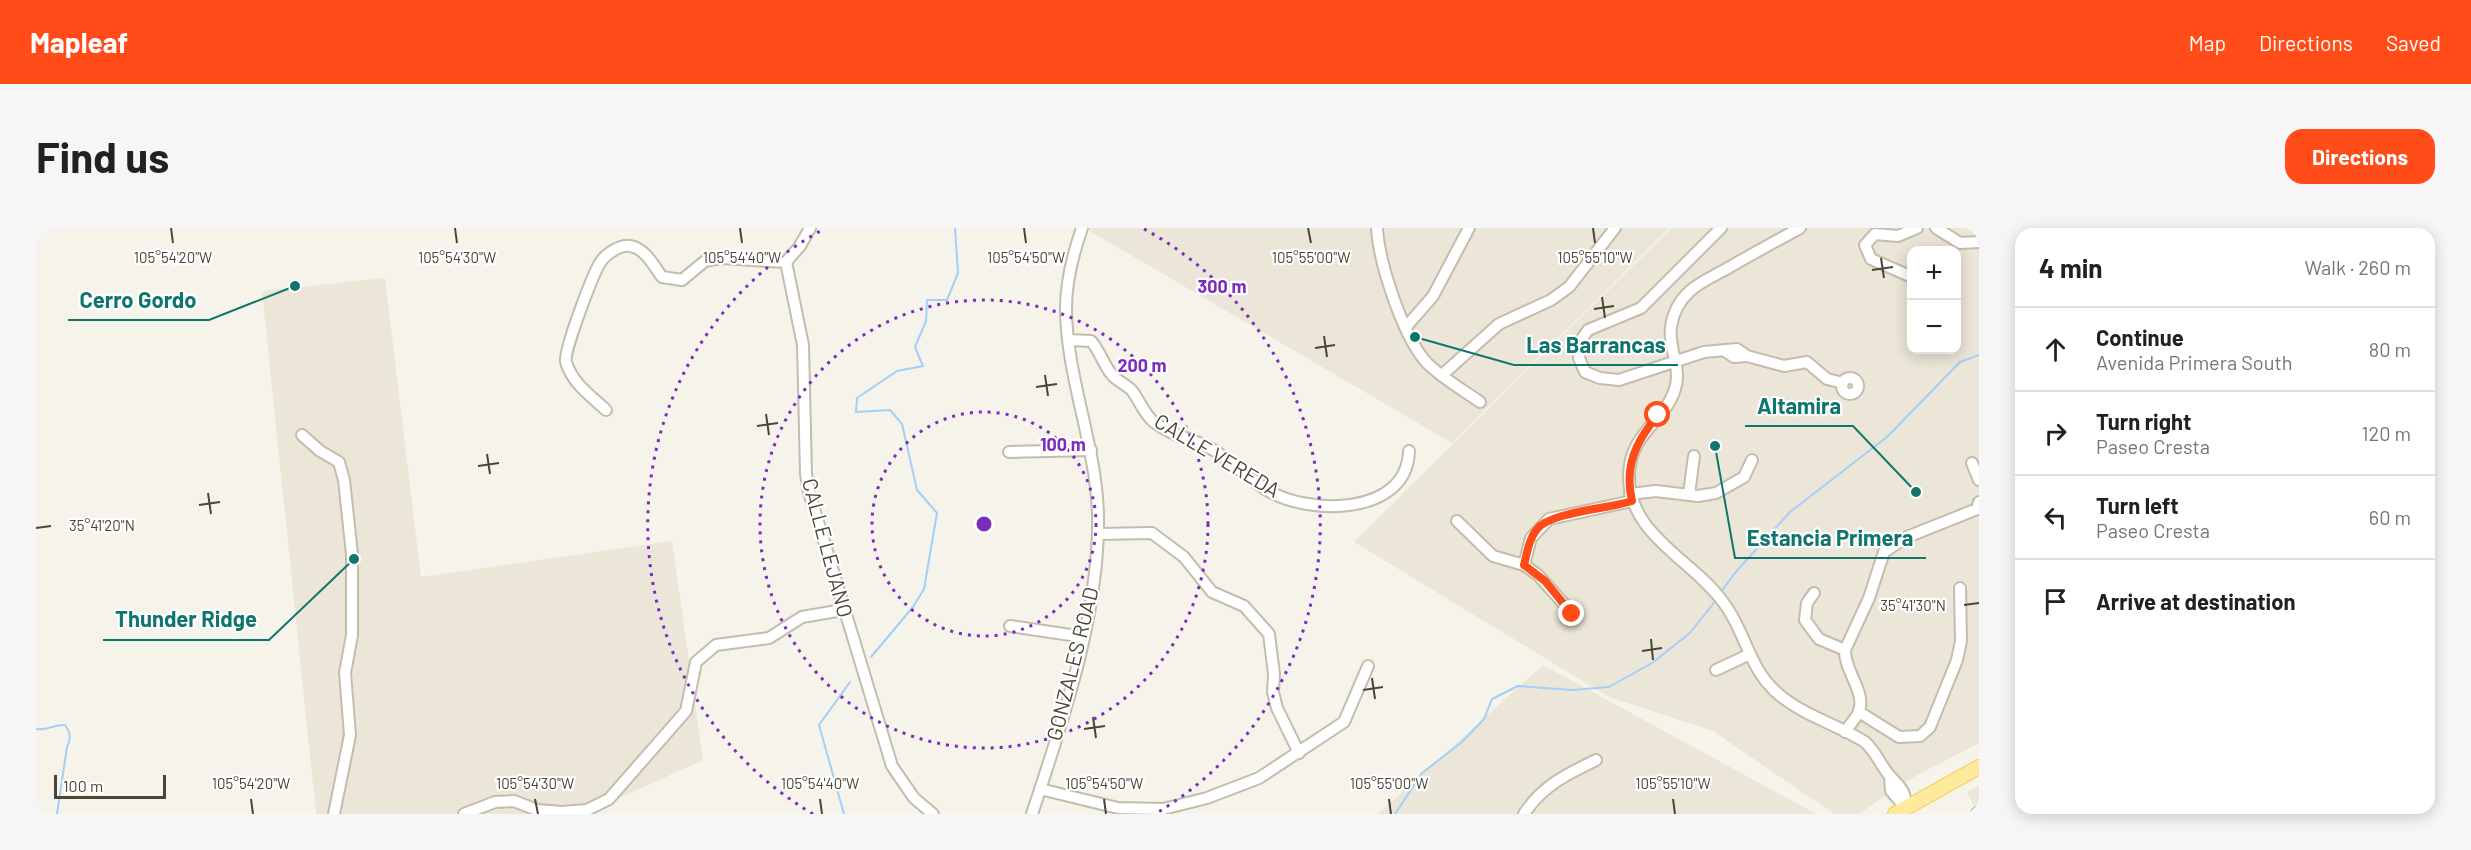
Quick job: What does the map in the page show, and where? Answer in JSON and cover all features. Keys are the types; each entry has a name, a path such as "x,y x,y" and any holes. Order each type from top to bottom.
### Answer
{"main road":[{"path":"1901,811 1979,767"}],"street":[{"path":"606,410 575,381 565,359 570,337 600,261 622,245 632,246 643,252 662,277 682,280 705,261 721,258 786,262 800,246 810,228"},
{"name":"GONZALES ROAD","path":"1032,814 1084,637 1096,571 1097,492 1069,340 1066,291 1082,228"},
{"path":"1377,228 1381,261 1406,327 1418,350 1443,375 1480,402"},
{"path":"1406,327 1433,297 1468,228"},
{"path":"1443,375 1499,324 1551,300 1569,287 1615,228"},
{"path":"1721,228 1641,308 1588,330 1581,340 1579,358 1585,372 1600,378 1619,380 1704,352 1725,351 1734,357 1748,356 1784,366 1807,362 1827,379 1843,383"},
{"path":"1800,228 1689,291 1680,302 1672,320 1671,338 1677,379 1675,391 1643,433 1633,454 1629,469 1631,498 1647,528 1723,600 1748,655 1762,677 1780,696 1870,747 1890,776 1903,788 1901,811"},
{"path":"1907,275 1871,259 1865,245 1875,234 1898,236 1917,228"},
{"path":"1936,228 1960,243 1979,242"},
{"name":"CALLE LEJANO","path":"786,262 803,345 806,474 843,610 892,766 908,791 933,814"},
{"name":"CALLE VEREDA","path":"1069,340 1091,340 1103,364 1115,378 1132,390 1152,421 1169,432 1207,446 1227,458 1267,490 1282,496 1327,507 1341,507 1385,495 1402,476 1409,452"},
{"path":"302,435 320,452 339,462 344,480 352,554 352,635 345,673 350,735 334,814"},
{"path":"1009,452 1091,450"},
{"path":"1689,494 1694,456"},
{"path":"1524,565 1531,538 1545,521 1554,517 1593,512 1656,491 1711,495 1744,477 1752,459"},
{"path":"1972,463 1979,480"},
{"path":"1845,732 1859,712 1859,699 1847,669 1845,650 1869,598 1884,552 1907,537 1977,509 1979,502"},
{"path":"1457,521 1493,556 1524,565 1545,581 1572,614"},
{"path":"1098,534 1152,533 1184,558 1212,592 1244,606 1269,634 1274,674 1273,692 1277,708 1299,753"},
{"path":"1859,712 1899,737 1920,735 1930,727 1939,710 1959,651 1960,588"},
{"path":"1814,593 1807,603 1805,620 1818,639 1845,650"},
{"path":"464,814 495,802 514,801 537,810 562,812 587,810 609,799 686,711 696,662 716,645 769,638 802,617 843,610"},
{"path":"1010,626 1084,637"},
{"path":"1716,670 1748,655"},
{"path":"1041,789 1118,808 1163,809 1207,798 1259,778 1344,722 1368,666"},
{"path":"1524,814 1534,799 1559,778 1596,760"}],"shaded area":[{"path":"1089,228 1669,228 1452,443 1088,230"},
{"path":"1671,228 1979,228 1979,743 1912,778 1859,814 1834,814 1713,731 1609,697 1354,542"},
{"path":"385,278 421,577 672,541 703,760 585,814 316,814 262,291"},
{"path":"1543,665 1816,814 1378,814"},
{"path":"1979,785 1979,814 1978,814 1967,792"}],"waterway":[{"path":"871,657 913,607 924,589 937,513 917,490 902,424 890,410 856,412 857,398 897,371 923,366 915,347 926,321 927,300 947,300 958,273 955,228"},
{"path":"1721,592 1734,574 1790,512 1887,437 1960,362 1979,355"},
{"path":"1395,814 1422,773 1462,742 1484,719 1492,699 1518,686 1572,690 1609,687 1652,663 1690,633 1716,600"},
{"path":"844,814 819,725 850,682"},
{"path":"36,729 65,725 69,733 70,739 57,814"}],"place":[{"name":"Cerro Gordo","path":"295,286"},
{"name":"Las Barrancas","path":"1415,337"},
{"name":"Estancia Primera","path":"1715,446"},
{"name":"Altamira","path":"1916,492"},
{"name":"Thunder Ridge","path":"354,559"}],"route":[{"path":"1572,614 1545,581 1524,565 1531,538 1545,521 1554,517 1593,512 1632,501 1629,488 1630,461 1643,433 1658,415"}]}
